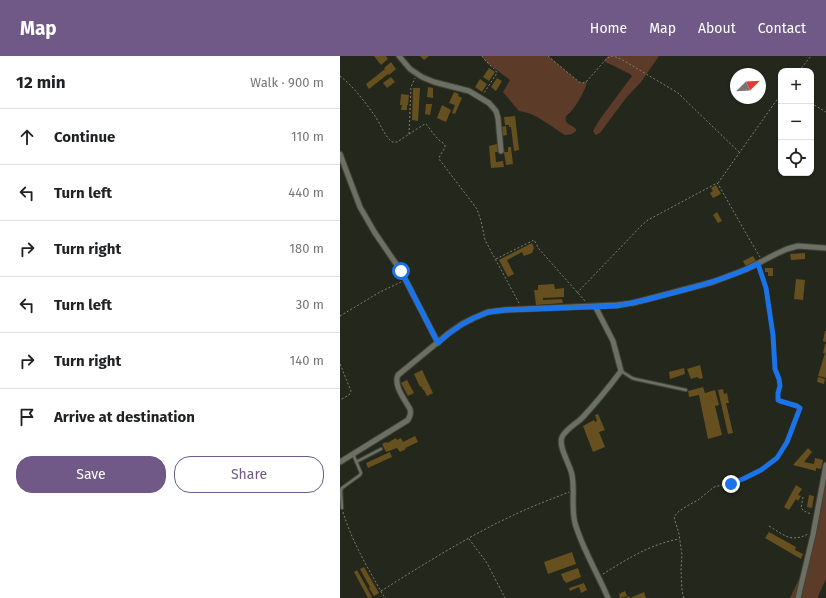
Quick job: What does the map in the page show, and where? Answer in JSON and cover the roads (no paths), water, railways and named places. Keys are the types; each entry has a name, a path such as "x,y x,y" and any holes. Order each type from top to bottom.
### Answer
{"street":[{"path":"398,56 410,69 428,80 467,90 491,105 496,111 499,122 501,151"},
{"path":"340,154 360,207 374,233 396,263 438,343"},
{"path":"340,462 408,420 410,416 410,409 397,386 396,379 398,375 449,333 474,318 488,312 505,310 617,306 633,303 731,276 793,247 805,246 826,248"},
{"path":"595,306 613,341 621,371 593,406 563,436 561,441 562,448 572,473 573,513 575,523 608,598"},
{"path":"798,598 814,531 826,464"}],"lane":[{"path":"621,371 635,379 686,390"},
{"path":"356,462 382,449"},
{"path":"342,508 342,488 361,474 353,454"}]}
